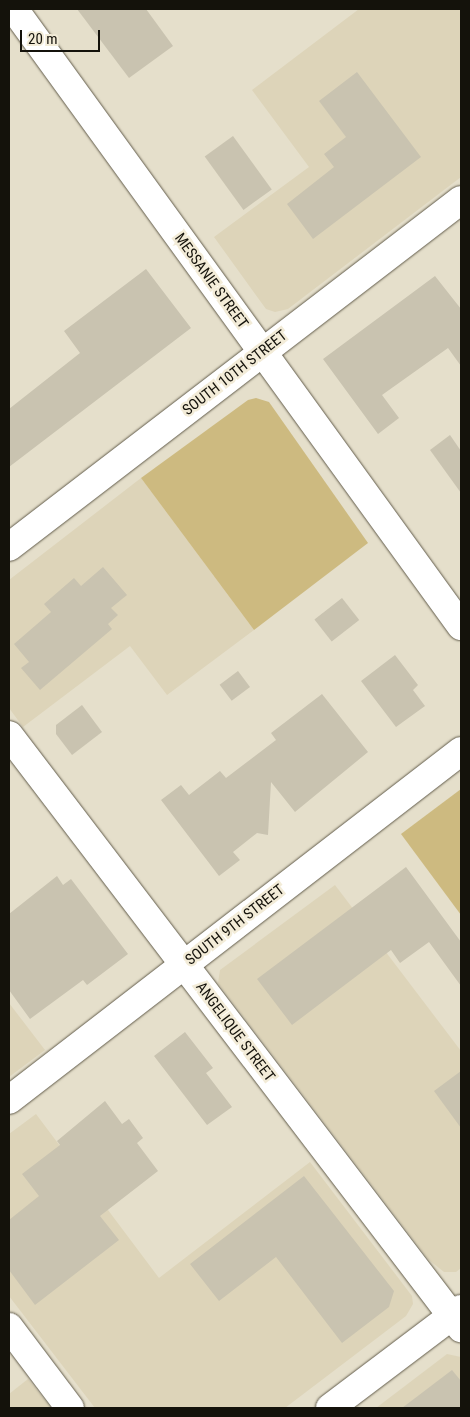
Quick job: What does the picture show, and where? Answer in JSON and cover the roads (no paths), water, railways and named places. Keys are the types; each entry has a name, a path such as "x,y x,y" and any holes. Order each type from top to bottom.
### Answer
{"main road":[{"name":"MESSANIE STREET","path":"14,9 461,626"},
{"name":"SOUTH 10TH STREET","path":"9,547 461,200"},
{"name":"ANGELIQUE STREET","path":"9,735 183,964 458,1318"},
{"name":"SOUTH 9TH STREET","path":"9,1100 461,751"},
{"path":"330,1408 458,1318"},
{"path":"9,1327 70,1408"}]}
